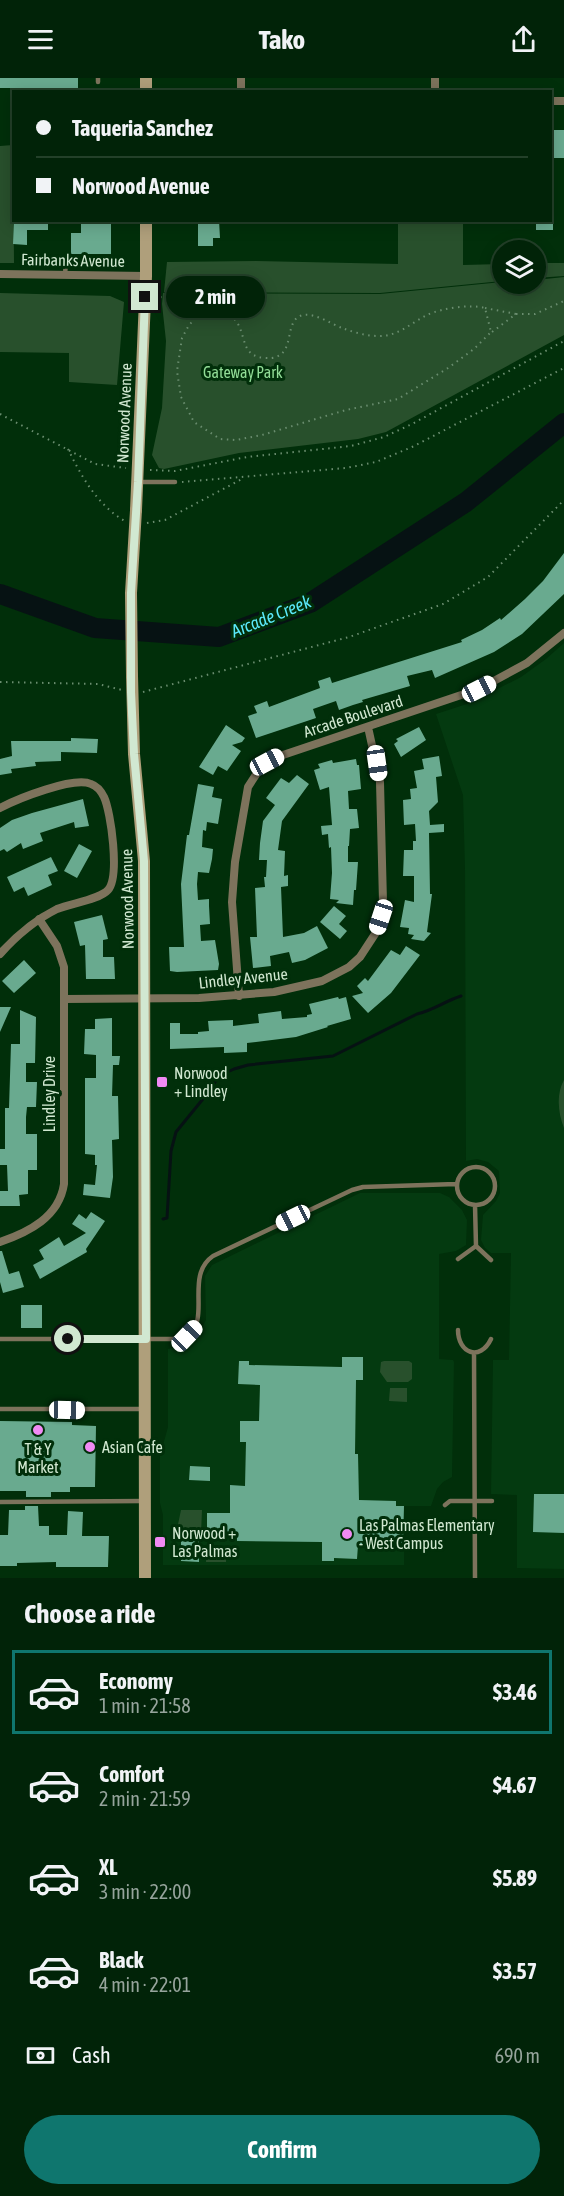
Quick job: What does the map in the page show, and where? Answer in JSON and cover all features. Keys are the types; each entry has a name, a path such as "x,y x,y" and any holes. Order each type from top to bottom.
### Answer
{"main road":[{"name":"Norwood Avenue","path":"146,222 139,476 131,593 131,692 134,754 144,861 146,1578"}],"street":[{"name":"Fairbanks Avenue","path":"0,274 146,276"},
{"name":"Arcade Boulevard","path":"239,996 232,882 246,795 261,767 280,756 479,689 527,663 564,633"},
{"name":"Lindley Avenue","path":"64,999 239,996 274,992 336,976 360,957 377,931 383,902 381,801 377,763 368,727"},
{"path":"0,808 50,789 78,782 94,785 105,801 114,847 115,873 113,883 103,894 71,903 39,919 0,954"},
{"name":"Lindley Drive","path":"0,1242 17,1236 46,1218 57,1207 63,1192 64,967 60,953 39,919"}],"lane":[{"path":"65,275 66,261"},
{"path":"139,476 175,482"},
{"path":"469,1167 480,1167 491,1174 495,1183 494,1193 488,1201 475,1205 458,1195 456,1184 461,1173 469,1167"},
{"path":"0,1339 173,1339 187,1336 195,1326 200,1273 206,1261 213,1256 363,1187 456,1184"},
{"path":"475,1205 476,1246 491,1260"},
{"path":"458,1260 476,1246"},
{"path":"458,1330 460,1343 466,1351 481,1352 487,1348 491,1339"},
{"path":"474,1353 475,1578"},
{"path":"0,1409 146,1409"},
{"path":"0,1502 146,1501"},
{"path":"445,1505 450,1501 492,1501"}],"path":[{"path":"160,297 180,302 196,318"},
{"path":"516,314 491,332 474,350 399,399 346,410 262,435 236,440 220,439 194,422 181,397 177,371 182,338 189,325 205,313 214,312 233,318 239,326 244,347 256,356 268,358 279,355 289,345 294,320 304,315 342,328 378,336 393,334 429,314 473,305 516,314 535,314 564,301"},
{"path":"485,308 491,332"},
{"path":"139,476 247,457 351,446 384,437 564,341"},
{"path":"175,482 346,468 376,462 412,447 564,368"},
{"path":"0,414 95,464 139,476 157,476"},
{"path":"0,682 98,684 131,692 148,693 348,637 443,604 488,577 564,500"}],"shaded area":[{"path":"564,643 564,1569 517,1568 517,1495 491,1494 493,1360 509,1360 511,1253 491,1253 481,1240 483,1215 500,1193 499,1171 488,1162 477,1159 466,1161 463,795 436,714 470,703 521,677"},
{"path":"360,1193 440,1193 449,1197 462,1210 467,1220 466,1245 456,1251 439,1254 439,1359 454,1362 452,1477 437,1489 431,1506 404,1506 404,1565 163,1565 160,1456 168,1427 168,1349 184,1346 197,1337 206,1320 205,1276 212,1265"}],"green space":[{"path":"12,145 14,263 0,263 0,146"},
{"path":"398,222 463,222 463,265 492,264 492,282 380,293 164,292 167,262 398,264"},
{"path":"546,263 564,263 564,276 546,277"},
{"name":"Gateway Park","path":"564,277 564,335 386,432 358,439 239,453 164,469 159,468 152,455 162,408 166,341 163,293 380,294 492,283 492,294 546,294 546,279"},
{"path":"0,293 110,296 124,302 117,385 69,382 69,353 0,352"},
{"path":"564,1080 564,1128 559,1104 561,1085"},
{"path":"409,1361 412,1363 412,1379 408,1382 387,1382 380,1372 381,1362"},
{"path":"390,1388 407,1388 407,1402 389,1401"},
{"path":"181,1510 202,1510 201,1534 176,1534"},
{"path":"207,1547 226,1548 226,1562 206,1562"}],"building":[{"path":"0,78 78,78 78,88 0,88"},
{"path":"552,130 564,130 564,158 552,158"},
{"path":"553,220 553,230 536,230 536,222 552,222"},
{"path":"14,222 48,222 48,230 27,230 27,245 13,244"},
{"path":"81,222 111,222 111,254 71,254 71,233 81,233"},
{"path":"198,222 219,222 220,238 213,238 213,246 198,246"},
{"path":"564,553 564,594 522,634 494,652 435,678 432,670 407,676 410,686 362,700 363,702 339,710 336,701 313,709 316,718 256,738 248,716 257,713 254,706 267,701 269,707 320,688 318,681 330,677 332,683 462,642 461,640 500,618 501,620 543,581"},
{"path":"226,725 245,738 242,742 232,745 241,751 227,771 218,766 213,775 199,767"},
{"path":"419,727 426,740 401,757 394,744 398,741 396,739"},
{"path":"71,738 98,739 97,753 61,752 61,761 35,762 36,766 11,769 12,773 0,775 0,759 12,756 11,741 71,741"},
{"path":"439,756 442,776 436,777 438,802 429,811 430,825 444,824 444,832 429,833 430,894 432,894 427,932 431,933 424,941 411,939 414,935 408,934 409,928 400,927 405,900 414,902 414,876 403,876 404,850 413,850 413,841 416,841 415,824 404,825 403,800 411,799 410,789 417,788 414,771 424,769 422,759"},
{"path":"356,759 359,765 361,789 348,791 349,809 357,809 359,828 350,829 348,846 348,862 358,862 353,905 336,903 339,900 330,899 331,847 329,848 328,834 322,835 321,826 332,825 329,787 320,790 314,770 320,768 318,764 332,760 333,763"},
{"path":"297,775 309,784 282,821 278,850 285,851 284,876 288,875 288,886 281,887 283,937 304,933 317,926 328,948 305,960 292,963 289,952 270,956 271,966 253,968 250,937 257,937 255,888 265,887 267,860 259,860 260,843 263,821 275,805 266,798 281,778 289,783"},
{"path":"198,784 214,787 212,797 222,799 218,824 207,822 206,831 203,830 202,847 213,849 212,859 209,873 198,872 197,884 198,900 209,899 210,924 200,925 201,941 215,940 219,964 218,970 177,972 170,971 169,947 184,947 181,884 187,835 189,835"},
{"path":"83,799 89,826 75,828 74,822 40,833 43,841 23,849 21,843 7,852 4,849 0,851 0,828 12,820"},
{"path":"79,844 92,851 77,878 64,871"},
{"path":"51,857 58,871 48,875 52,885 28,896 24,887 14,892 7,877"},
{"path":"334,906 346,916 339,924 347,931 340,939 320,922"},
{"path":"102,915 108,939 103,940 103,957 114,957 115,979 86,979 85,945 80,946 74,922"},
{"path":"406,946 420,955 391,993 368,1013 352,996 363,993 357,986 365,978 368,981 391,950 400,955"},
{"path":"24,960 36,973 14,993 2,981"},
{"path":"338,997 339,999 346,997 351,1019 296,1037 247,1043 247,1052 224,1053 224,1047 170,1049 170,1023 180,1023 180,1034 198,1034 198,1032 209,1031 208,1021 233,1020 233,1026 259,1023 258,1014 281,1011 282,1019 307,1017 312,1014 309,1004"},
{"path":"0,1007 11,1007 0,1032"},
{"path":"20,1010 36,1017 35,1063 26,1063 26,1082 37,1082 36,1107 27,1107 26,1134 37,1134 37,1170 28,1170 28,1194 19,1195 20,1206 0,1206 0,1191 8,1191 7,1165 0,1165 0,1149 5,1149 5,1108 9,1108 11,1044 20,1044"},
{"path":"112,1018 112,1056 120,1056 119,1065 113,1065 112,1096 118,1096 119,1139 112,1140 113,1177 110,1198 83,1195 84,1184 95,1185 97,1165 95,1165 95,1155 85,1154 85,1078 96,1078 96,1055 84,1054 85,1029 95,1029 95,1019"},
{"path":"91,1212 105,1221 86,1249 87,1252 40,1279 33,1265 44,1259 39,1250 59,1237 64,1246 86,1233 72,1224 79,1214 86,1219"},
{"path":"0,1251 2,1251 9,1274 19,1271 24,1287 3,1293 0,1282"},
{"path":"21,1305 42,1305 42,1328 21,1328"},
{"path":"342,1357 363,1357 363,1380 356,1380 355,1454 358,1454 359,1500 396,1501 396,1506 404,1506 403,1543 369,1542 369,1545 358,1545 357,1559 334,1558 334,1561 322,1561 322,1542 237,1541 237,1534 207,1534 207,1513 230,1513 230,1485 245,1486 246,1442 240,1442 240,1421 259,1421 260,1385 238,1384 239,1361 249,1361 249,1365 342,1367"},
{"path":"0,1421 72,1422 72,1425 96,1426 95,1487 70,1487 70,1492 51,1492 51,1497 26,1497 26,1491 0,1491"},
{"path":"190,1466 210,1467 210,1481 189,1480"},
{"path":"534,1494 564,1494 564,1533 533,1532"},
{"path":"25,1506 38,1506 39,1526 49,1526 49,1535 67,1535 68,1511 83,1512 82,1536 109,1536 108,1567 56,1567 56,1562 0,1566 0,1535 8,1535 9,1510 25,1510"},
{"path":"181,1538 199,1538 199,1562 181,1561"}],"waterway":[{"name":"Arcade Creek","path":"0,594 95,628 219,637 310,603 466,502 564,423"},
{"path":"163,1219 167,1218 171,1151 176,1132 219,1076 248,1065 333,1056 417,1014 461,996"}],"place":[{"name":"Norwood + Lindley","path":"162,1082"},
{"name":"T & Y Market","path":"38,1430"},
{"name":"Asian Cafe","path":"90,1447"},
{"name":"Las Palmas Elementary - West Campus","path":"347,1534"},
{"name":"Norwood + Las Palmas","path":"160,1542"}],"route":[{"path":"68,1339 146,1339 144,861 131,692 131,593 145,297"}]}
